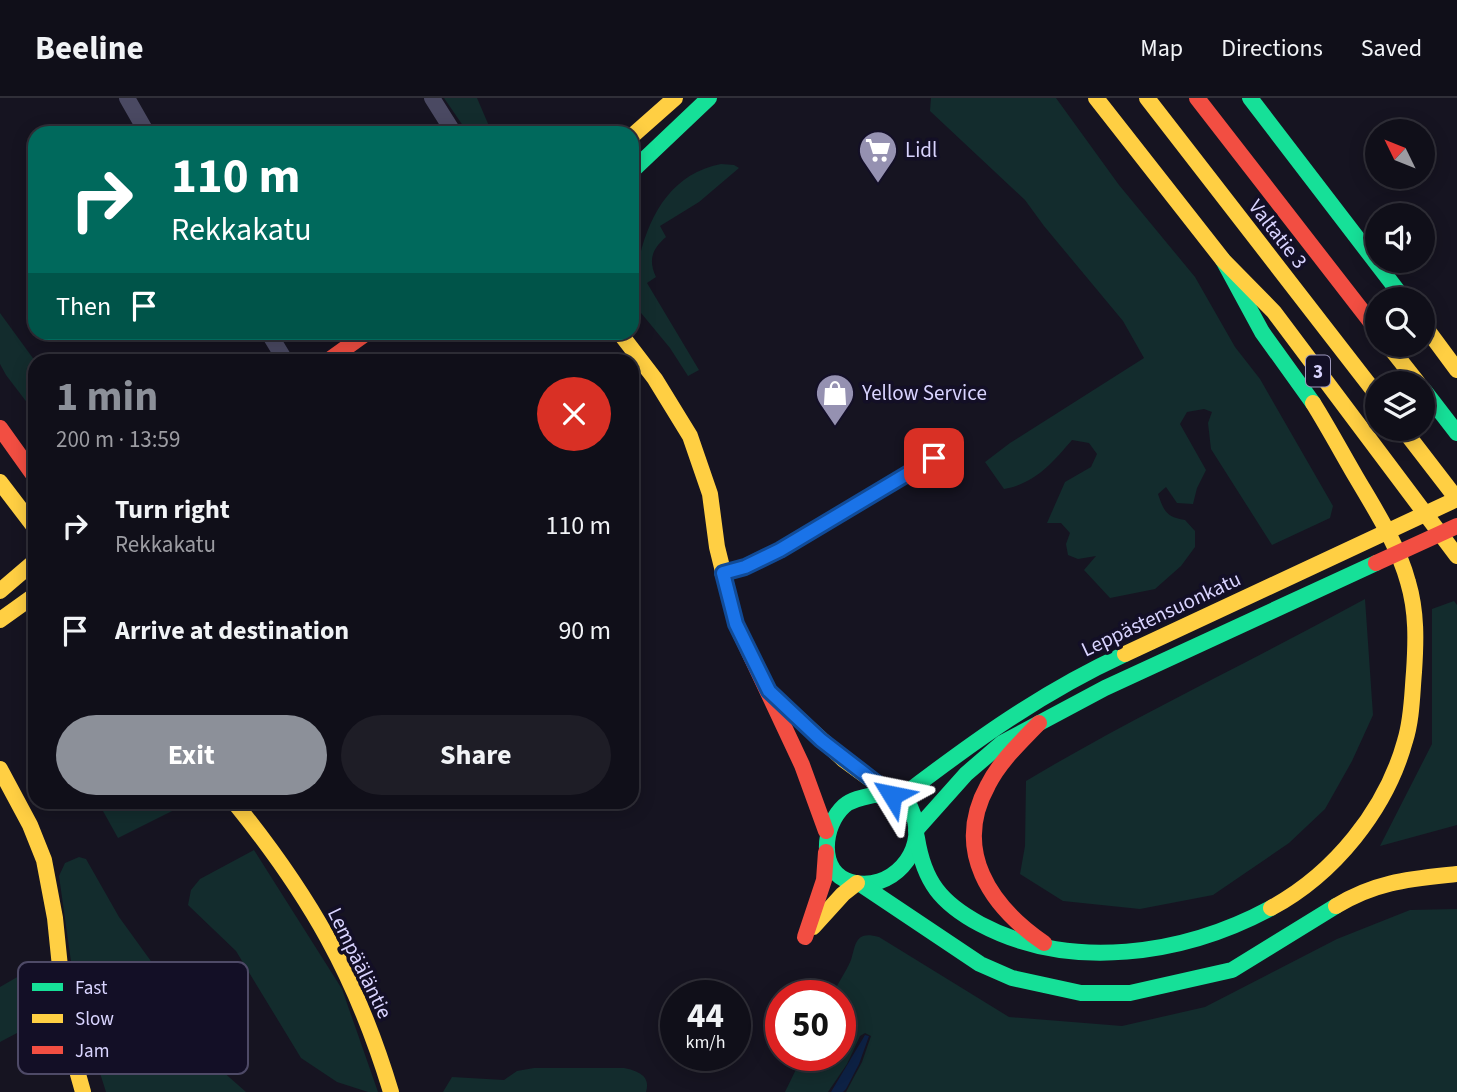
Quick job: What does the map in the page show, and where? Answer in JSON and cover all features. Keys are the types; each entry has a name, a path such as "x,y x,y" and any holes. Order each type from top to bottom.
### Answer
{"main road":[{"path":"639,130 675,98"},
{"path":"639,164 709,98"},
{"name":"3","path":"1096,98 1223,260 1275,312 1457,556"},
{"name":"Valtatie 3","path":"1147,98 1365,380"},
{"name":"Valtatie 3","path":"1197,98 1365,315"},
{"path":"1250,98 1395,287"},
{"path":"769,691 821,740 911,808 920,860 928,881 945,901 1004,938 1028,946 1055,950 1128,952 1182,943 1242,924 1282,903 1319,874 1347,845 1371,814 1392,778 1405,744 1412,711 1415,657 1412,598 1403,566 1373,505 1311,400 1257,324 1223,260"},
{"path":"1435,339 1457,362"},
{"path":"337,354 357,340"},
{"path":"625,340 636,354"},
{"path":"1435,340 1457,370"},
{"path":"1397,357 1409,371"},
{"path":"639,358 690,436 710,494 723,573 736,624 802,765 826,831 824,880 805,937 828,910 859,884 892,877 903,868 912,855 916,834"},
{"path":"1435,405 1457,433"},
{"path":"0,428 28,467"},
{"path":"1413,441 1457,499"},
{"path":"0,482 28,519"},
{"name":"Leppästensuonkatu","path":"897,796 982,736 1077,677 1457,499"},
{"name":"Leppästensuonkatu","path":"916,834 966,774 1002,743 1105,688 1457,526"},
{"path":"0,591 28,567"},
{"path":"0,620 28,600"},
{"path":"1039,723 1000,764 983,793 974,820 973,848 979,872 992,897 1009,918 1055,950"},
{"path":"0,769 38,842 44,860 58,962"},
{"path":"826,831 845,805 874,795 897,796"},
{"name":"Lempääläntie","path":"240,809 254,825 332,944 364,1014 391,1092"},
{"name":"Lempääläntie","path":"247,809 254,825"},
{"path":"826,852 829,862 840,876 859,884 957,950 1002,973 1039,985 1081,993 1130,993 1232,970 1348,899 1393,881 1457,874"},
{"path":"78,1074 83,1092"}],"street":[{"path":"127,98 143,126"},
{"path":"432,98 450,126"},
{"path":"723,573 745,567 780,550 956,445"}],"green space":[{"path":"444,98 477,98 489,126 463,126"},
{"path":"931,98 1056,98 1119,185 1195,277 1235,347 1260,379 1333,506 1330,518 1272,545 1211,449 1208,423 1212,412 1204,409 1187,412 1180,424 1206,470 1193,504 1177,503 1166,487 1158,494 1167,513 1185,520 1195,531 1195,547 1181,566 1155,589 1110,598 1084,570 1096,556 1078,559 1068,555 1066,544 1070,533 1061,523 1047,523 1065,482 1091,467 1097,454 1089,443 1072,440 1034,477 1004,489 985,462 1010,443 1144,358 1123,321 1025,200 930,111"},
{"path":"721,164 739,168 699,202 660,226 666,237 653,255 652,265 656,277 647,283 699,370 688,376 670,348 639,310 639,261 651,223 667,196 690,176"},
{"path":"0,313 30,354 28,404 0,364"},
{"path":"1365,599 1373,715 1352,761 1325,809 1289,843 1213,895 1140,909 1063,901 1020,874 1025,846 1026,781 1109,733"},
{"path":"1454,601 1457,605 1457,825 1380,846 1432,744 1432,609"},
{"path":"102,809 176,809 118,838"},
{"path":"254,850 342,989 378,1092 368,1092 337,1082 301,1058 248,971 248,962 243,962 236,951 188,905 191,890 200,879"},
{"path":"79,857 86,859 119,917 152,962 71,962 59,876 65,863"},
{"path":"1457,909 1457,1092 846,1092 862,1062 871,1036 865,1033 860,1036 856,1045 856,980 840,980 858,940 865,935 879,937 1009,1017 1122,1026 1205,1007 1337,939 1410,910"},
{"path":"18,977 18,1032 0,1042 0,987"},
{"path":"534,1068 624,1068 645,1078 646,1092 443,1092 452,1077 504,1080 517,1071"},
{"path":"795,1071 842,1071 828,1092 785,1092"},
{"path":"100,1074 226,1074 246,1092 106,1092"}],"water":[{"path":"865,1035 869,1036 856,1070 856,1050"},
{"path":"844,1071 855,1071 843,1092 831,1092"}],"traffic: fast":[{"path":"639,164 709,98"},
{"path":"1250,98 1395,287"},
{"path":"1223,260 1262,332 1313,403"},
{"path":"1435,405 1457,433"},
{"path":"916,830 966,774 1002,743 1105,688 1376,563"},
{"path":"901,797 1037,701 1125,654"},
{"path":"874,795 895,795 907,802 916,828 915,842 910,855 892,875 865,884 851,882 840,877 828,859 831,824 844,806 854,800 874,795"},
{"path":"917,838 930,879 936,890 955,908 980,924 1015,939 1051,948 1127,952 1164,946 1201,937 1271,908"},
{"path":"862,885 980,964 1012,978 1081,993 1130,993 1232,970 1336,906"}],"traffic: slow":[{"path":"639,130 675,98"},
{"path":"1096,98 1223,260 1274,312 1457,556"},
{"path":"1147,98 1365,380"},
{"path":"625,340 636,354"},
{"path":"1435,340 1457,370"},
{"path":"1397,357 1409,371"},
{"path":"639,358 690,436 710,494 717,547 741,635"},
{"path":"1271,908 1316,877 1354,838 1371,815 1396,767 1407,733 1412,698 1415,627 1411,593 1404,568 1386,528 1313,403"},
{"path":"1412,441 1457,499"},
{"path":"0,482 28,519"},
{"path":"1125,654 1457,499"},
{"path":"0,591 28,567"},
{"path":"0,620 28,600"},
{"path":"776,698 844,760 892,795"},
{"path":"0,769 30,825 44,860 55,918 60,962"},
{"path":"239,809 286,871 328,939 362,1011 391,1092"},
{"path":"1336,906 1380,886 1457,874"},
{"path":"813,927 843,894 857,883"},
{"path":"78,1074 83,1092"}],"traffic: jam":[{"path":"1197,98 1365,315"},
{"path":"337,354 357,340"},
{"path":"0,428 28,467"},
{"path":"1376,563 1457,526"},
{"path":"741,635 802,765 826,831"},
{"path":"1039,723 1011,752 993,776 978,809 974,832 976,854 982,874 993,894 1007,912 1044,943"},
{"path":"805,937 824,880 826,852"}],"place":[{"name":"Lidl","path":"878,184"},
{"name":"Yellow Service","path":"835,427"}],"route":[{"path":"892,795 821,740 769,691 736,624 723,573 764,559 934,458"}]}
